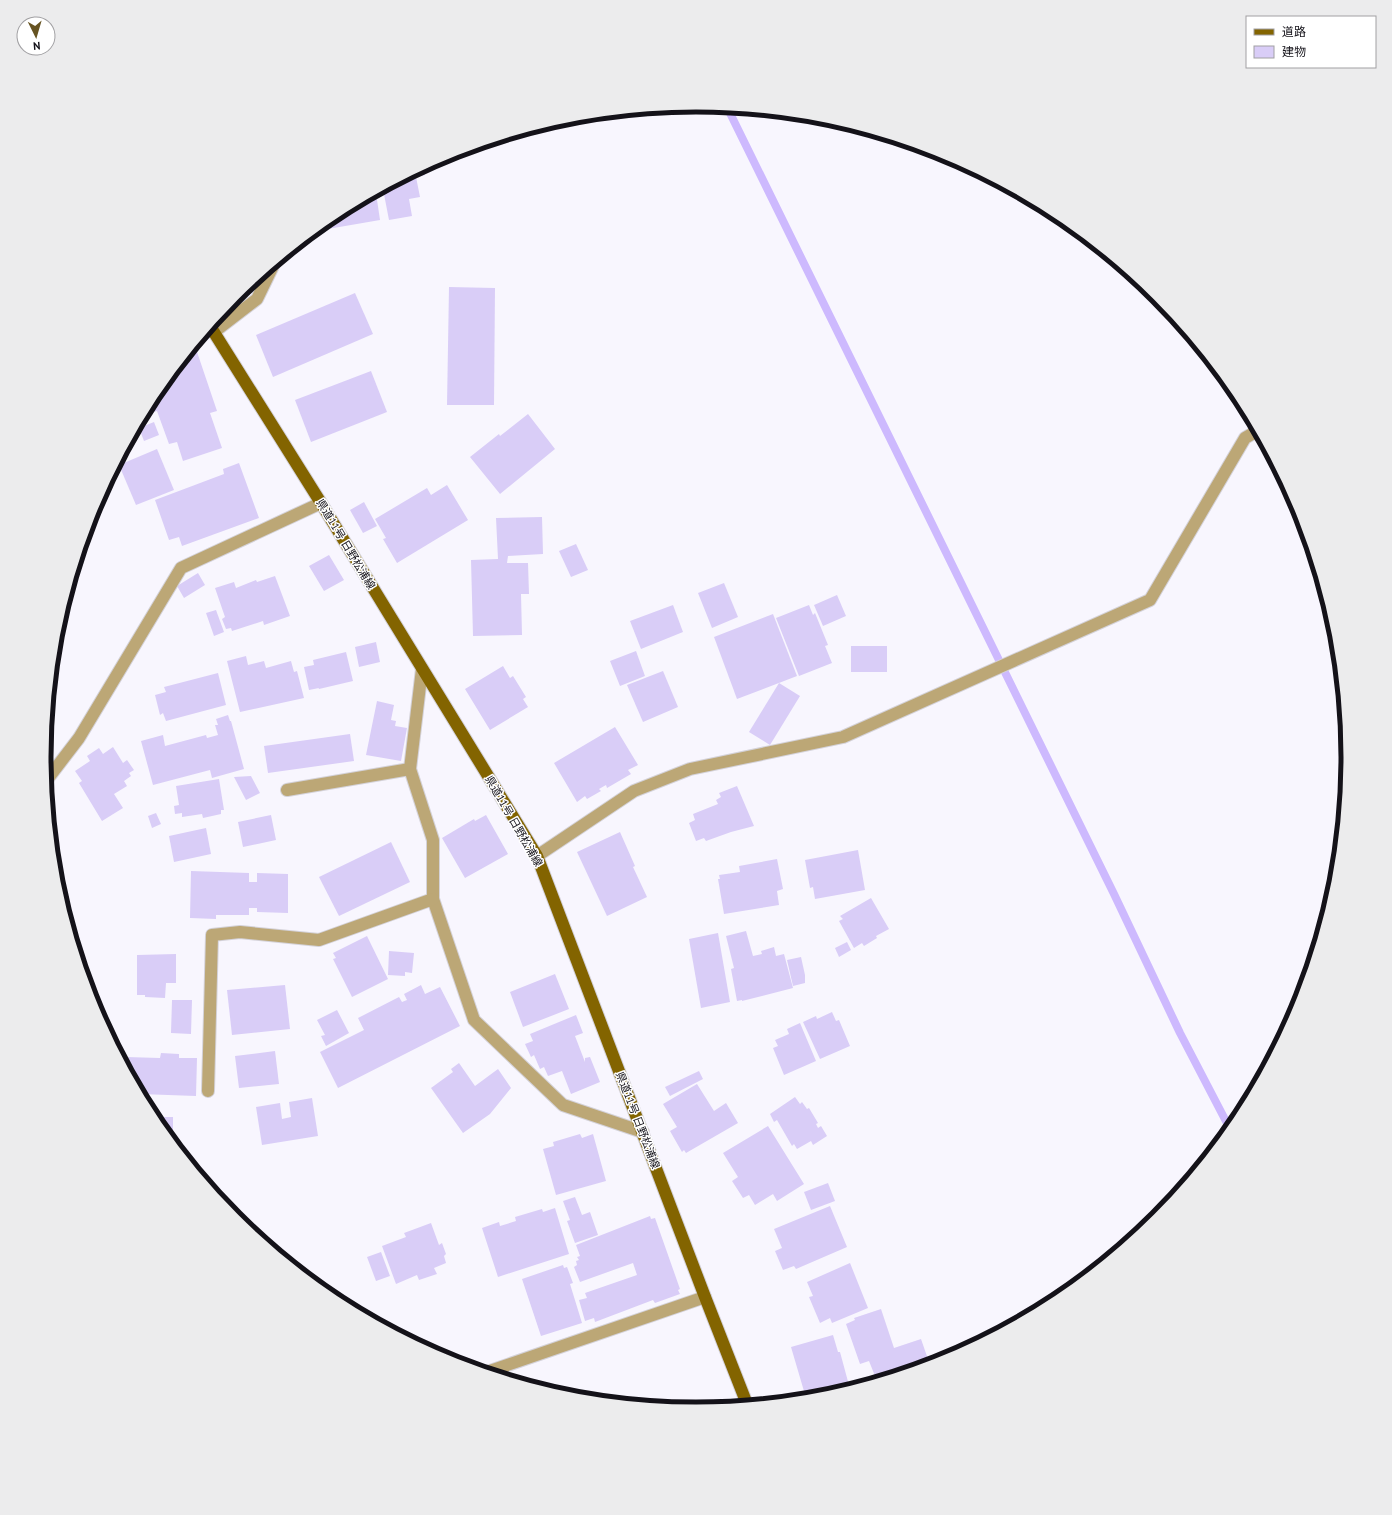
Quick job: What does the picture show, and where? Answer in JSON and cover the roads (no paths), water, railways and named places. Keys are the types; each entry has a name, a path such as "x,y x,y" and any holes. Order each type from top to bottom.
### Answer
{"main road":[{"name":"県道11号 日野松浦線","path":"213,330 321,503 537,856 746,1400"}],"street":[{"path":"217,326 257,300 269,275"},
{"path":"537,856 634,791 690,769 843,737 1150,600 1245,438 1254,433"},
{"path":"51,774 79,738 181,568 321,503"},
{"path":"422,669 410,769 433,840 433,899 474,1020 563,1105 643,1132"},
{"path":"287,790 410,769"},
{"path":"208,1091 212,934 240,932 319,940 433,899"},
{"path":"494,1370 705,1297"}],"waterway":[{"path":"730,114 1114,894 1180,1033 1227,1123"}]}
